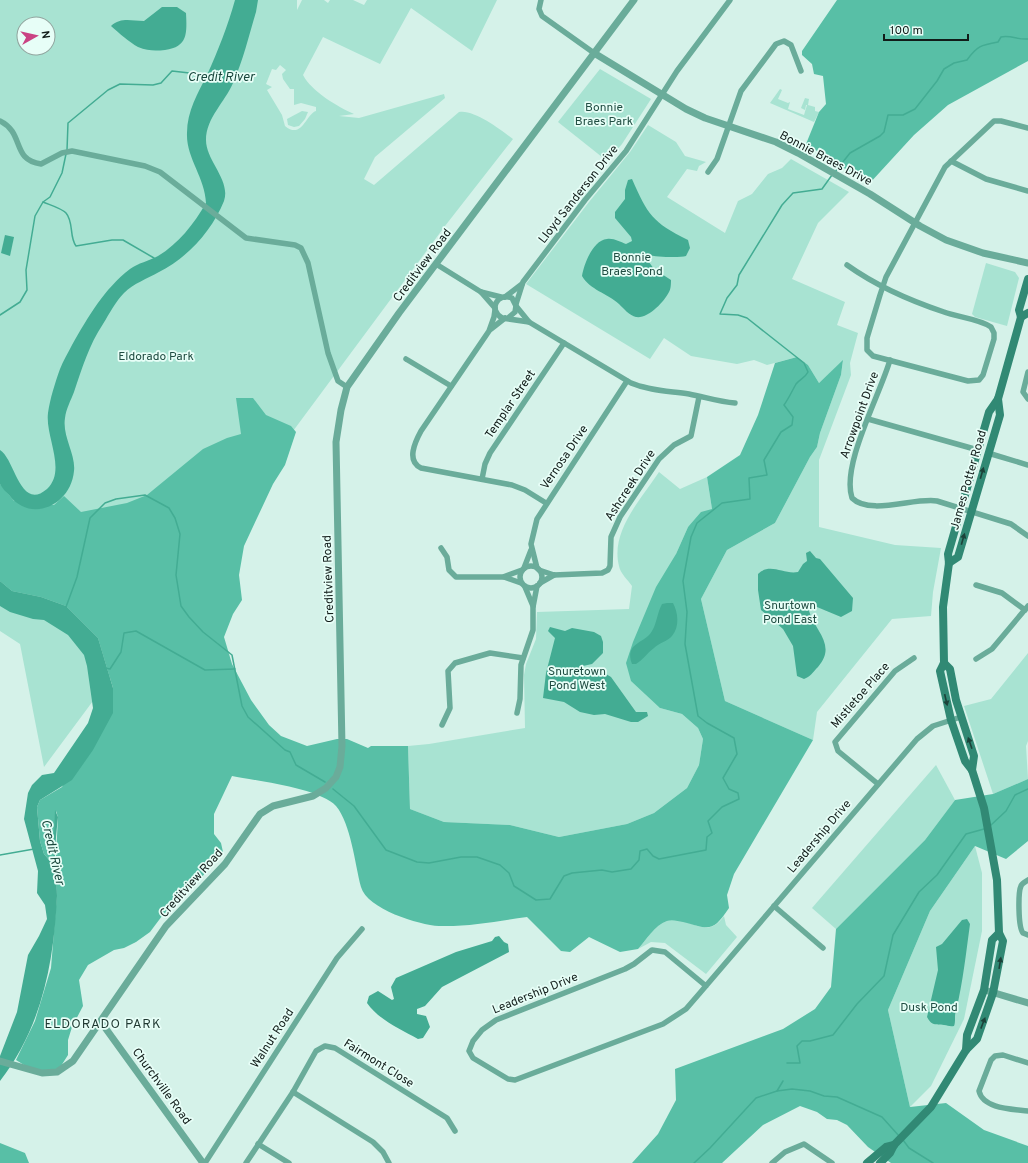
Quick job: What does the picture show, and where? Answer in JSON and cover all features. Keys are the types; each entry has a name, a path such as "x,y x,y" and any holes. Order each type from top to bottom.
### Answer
{"main road":[{"name":"James Potter Road","path":"868,1163 886,1147 895,1143 907,1133 931,1107 957,1068 966,1050 977,1039 993,992 1003,941 999,933 999,901 993,851 981,796 972,770 965,761 951,720 940,671 944,663 943,607 949,563 948,554 989,412 998,399 1024,315 1019,310 1028,279"},
{"name":"James Potter Road","path":"949,563 958,557 1000,414 998,399"},
{"name":"James Potter Road","path":"944,663 950,669 961,717 974,756 972,770"},
{"name":"James Potter Road","path":"966,1050 967,1035 984,990 992,940 999,933"},
{"name":"James Potter Road","path":"880,1163 890,1153 895,1143"}],"street":[{"path":"541,0 539,9 542,16 594,53"},
{"name":"Creditview Road","path":"0,1061 42,1073 57,1072 62,1070 78,1056 166,926 225,864 260,814 273,806 320,792 332,783 340,767 342,746 336,442 340,410 347,387 436,264 634,0"},
{"name":"Lloyd Sanderson Drive","path":"503,297 523,282 585,200 626,151 677,71 730,0"},
{"path":"708,172 717,159 741,91 776,44 784,41 791,45 801,71"},
{"name":"Bonnie Braes Drive","path":"594,53 662,96 697,114 776,142 798,153 870,194 914,223 946,240 964,247 1028,263"},
{"path":"847,265 859,274 883,285 945,313 987,324 991,327 994,334 983,375 975,382 890,360 869,353 866,345 883,285 941,173 950,161 994,120 1001,120 1028,128"},
{"path":"0,121 8,125 14,131 22,154 30,161 41,164 62,153 72,151 145,166 160,172 250,240 270,240 295,245 301,248 308,263 328,353 338,381 347,387"},
{"path":"950,161 986,179 1028,191"},
{"path":"436,264 481,292 499,316 529,322 627,381 646,388 724,402 735,402"},
{"name":"Lloyd Sanderson Drive","path":"516,305 523,282"},
{"path":"481,292 512,298 529,322"},
{"path":"503,297 496,302 489,331 417,438 414,447 413,459 421,468 516,486 546,503"},
{"path":"489,331 515,312 516,305"},
{"name":"Templar Street","path":"482,479 485,464 490,454 564,343"},
{"path":"406,359 451,386"},
{"name":"Arrowpoint Drive","path":"890,360 884,383 868,419 851,470 851,490 855,500 883,506 933,500 1014,525 1028,536"},
{"path":"1028,372 1023,392 1028,399"},
{"name":"Vernosa Drive","path":"523,569 531,550 534,526 546,503 627,381"},
{"name":"Ashcreek Drive","path":"538,569 554,575 596,574 608,570 610,566 611,537 620,517 659,459 674,446 691,436 699,397"},
{"path":"868,419 978,450"},
{"path":"988,453 1028,465"},
{"path":"441,548 447,557 449,570 454,576 459,578 503,577 531,566 538,569 542,577 538,585 533,607 532,636 523,658 520,678 520,699 517,713"},
{"name":"Vernosa Drive","path":"531,550 538,569"},
{"path":"523,569 520,576 533,607"},
{"name":"Ashcreek Drive","path":"538,585 554,575"},
{"path":"503,577 531,588 538,585"},
{"path":"976,585 1002,593 1026,608 992,649 976,659"},
{"path":"442,725 450,708 448,671 455,663 490,653 523,658"},
{"name":"Mistletoe Place","path":"878,784 838,751 835,742 895,671 914,658"},
{"name":"Leadership Drive","path":"706,986 665,952 652,950 626,969 496,1020 477,1035 470,1048 470,1054 473,1058 508,1079 519,1080 663,1024 686,1009 706,986 878,784 925,731 933,726 961,717"},
{"path":"1028,880 1023,884 1020,891 1020,927 1023,933 1028,935"},
{"path":"774,906 823,948"},
{"name":"Walnut Road","path":"204,1163 337,958 362,929"},
{"path":"984,990 1028,1003"},
{"name":"Churchville Road","path":"101,1022 204,1163"},
{"name":"Fairmont Close","path":"246,1163 293,1092 316,1051 325,1046 330,1046 447,1118 455,1131"},
{"path":"1028,1063 1003,1055 995,1056 991,1060 979,1091 982,1098 996,1107 1028,1111"},
{"path":"293,1092 373,1142 383,1152 389,1163"},
{"path":"258,1144 289,1163"},
{"path":"772,1163 785,1152 804,1144 832,1163"}],"green space":[{"name":"Eldorado Park","path":"0,0 297,0 297,10 302,0 324,0 328,3 330,0 353,0 364,5 367,0 497,0 472,51 411,8 380,64 323,37 303,75 318,93 354,114 339,116 359,118 444,94 445,98 375,157 364,179 374,185 459,112 465,112 480,117 513,139 445,226 44,767 20,644 0,631","holes":["280,65 286,70 282,74 283,79 290,89 294,89 294,105 301,103 316,107 316,111 312,113 303,125 296,130 285,126 282,115 267,90 272,87 266,84 272,69 276,70"]},
{"name":"Bonnie Braes Park","path":"600,69 651,99 622,144 607,161 558,122"},
{"path":"780,89 782,90 778,99 788,103 790,102 788,109 804,115 807,105 805,110 801,108 805,98 809,99 808,105 815,107 815,111 819,112 814,122 770,103"},
{"path":"302,111 308,112 305,119 299,126 294,127 288,125 287,119"},
{"path":"648,125 676,142 685,156 706,162 699,166 697,171 687,169 667,197 725,233 738,201 752,194 768,174 782,168 791,159 849,192 818,223 792,279 845,302 837,325 858,333 850,363 851,375 819,460 819,527 895,545 941,548 933,592 931,616 892,619 817,712 813,740 725,701 701,599 727,550 775,523 810,457 817,447 820,433 841,375 843,361 819,383 808,365 797,357 767,365 754,360 737,364 691,356 664,338 650,359 526,284 589,202 630,152"},
{"path":"986,263 1015,272 1019,278 1007,326 975,317 972,314"},
{"name":"Snuretown Pond West","path":"659,472 680,489 707,477 712,509 688,527 676,554 660,708 682,714 698,728 703,739 699,765 687,788 654,813 627,824 559,837 510,825 444,822 410,809 408,746 429,744 525,728 524,675 526,664 536,639 537,612 629,609 632,586 622,574 619,566 617,553 619,540 623,528 636,504"},
{"path":"1028,653 1028,741 1026,746 1028,779 993,794 964,706 991,699"},
{"path":"936,765 955,800 925,840 836,929 812,908"},
{"name":"Dusk Pond","path":"975,846 982,873 982,931 964,1019 931,1086 910,1107 888,1010 930,911"},
{"path":"724,916 726,925 737,937 706,974 665,943 651,942 638,949 655,929 667,921 675,920 696,926 710,927 717,924"}],"shaded area":[{"path":"837,0 1028,0 1028,61 948,105 914,135 869,184 806,144 819,112 826,104 823,76 814,74 812,64 802,55 802,51"},
{"path":"797,357 808,365 819,383 843,360 841,375 820,433 817,447 810,457 775,523 727,550 701,599 725,701 813,740 734,874 727,895 729,908 718,922 710,927 705,927 669,920 655,929 638,949 620,952 589,937 570,952 561,951 527,917 461,926 439,926 419,923 383,909 365,895 361,887 349,833 336,806 316,794 287,786 232,776 214,814 214,834 221,843 223,852 201,878 162,916 150,932 136,942 124,948 114,950 88,965 79,980 83,1006 72,1027 68,1040 68,1055 61,1066 48,1074 37,1073 16,1060 35,1021 51,968 57,894 55,874 58,817 56,811 53,857 50,861 44,854 40,841 37,807 40,800 62,787 113,688 98,638 66,606 41,597 12,591 0,581 0,484 14,501 54,505 64,496 81,512 127,503 147,495 203,449 227,438 241,434 236,398 253,398 266,415 291,426 296,432 285,465 273,484 244,546 239,575 242,600 233,614 224,637 232,664 251,700 269,725 281,736 307,746 337,739 347,739 368,748 371,746 408,746 410,809 444,822 510,825 559,837 627,824 654,813 687,788 699,765 703,739 698,728 682,714 660,708 631,681 626,663 656,587 676,554 688,527 701,512 712,509 707,477 740,455 758,415 775,363"},
{"path":"1028,779 1028,841 1006,859 975,846 930,911 888,1010 910,1107 946,1103 984,1130 1028,1146 1028,1163 891,1163 868,1147 847,1125 837,1120 827,1119 817,1112 800,1106 763,1125 722,1163 632,1163 658,1134 676,1100 675,1069 783,1029 815,1009 831,987 836,929 925,840 955,800 993,794"},
{"path":"0,1143 25,1153 29,1163 0,1163"}],"water":[{"name":"Credit River","path":"235,0 258,0 256,12 237,75 230,90 212,117 207,132 207,148 224,186 224,201 213,223 198,242 179,259 154,275 136,284 121,296 98,332 83,365 67,408 65,432 73,458 74,471 71,483 66,493 49,507 38,509 28,508 18,504 0,484 0,450 10,463 19,482 30,494 38,494 47,489 53,481 55,472 54,453 49,432 48,413 60,369 72,345 104,294 112,285 133,267 158,256 172,246 191,226 206,203 205,194 189,151 187,142 187,125 194,102 219,47"},
{"path":"162,7 177,7 186,13 186,33 182,42 173,48 155,51 138,47 111,26 122,20 144,21"},
{"path":"632,179 642,201 652,216 666,228 688,240 690,248 686,256 683,257 648,255 646,258 654,269 671,280 671,286 670,291 660,305 650,313 641,317 636,317 629,314 614,300 589,285 582,276 590,253 602,240 610,239 626,244 632,241 631,237 615,218 615,212 625,199 625,190 628,180"},
{"path":"5,235 14,237 10,256 1,253"},
{"path":"810,551 816,558 820,559 853,598 852,611 841,617 817,607 811,607 809,611 823,638 825,652 818,667 810,676 804,679 797,676 793,646 783,629 761,610 758,590 758,574 767,569 798,572 807,561 806,553"},
{"name":"Credit River","path":"0,581 12,591 41,597 66,606 98,638 113,688 113,713 93,750 72,780 40,800 37,807 40,841 44,854 50,861 53,857 55,810 58,817 55,861 57,896 53,945 49,969 36,1016 26,1039 0,1081 0,1056 17,1012 28,955 47,919 45,905 37,893 38,871 24,819 28,793 32,785 42,775 54,773 88,723 93,708 84,655 68,635 44,620 33,619 10,612 0,606"},
{"path":"673,603 676,611 677,624 675,632 670,638 656,646 636,664 632,664 630,657 633,647 649,635 654,628 662,604"},
{"path":"550,627 565,631 572,628 594,632 601,636 603,642 603,653 592,664 583,666 583,671 601,671 611,677 636,712 647,712 648,716 638,722 631,722 605,714 594,715 580,712 564,702 543,698 546,673 555,638 548,631"},
{"path":"967,919 970,924 954,1026 934,1024 930,1022 927,1017 938,970 936,947 942,944 962,920"},
{"path":"499,936 508,944 509,952 442,987 425,1006 417,1009 417,1014 426,1016 430,1027 423,1038 418,1039 390,1024 367,1003 369,996 378,991 392,1000 394,999 391,987 396,978 456,952 492,941 495,937"}],"waterway":[{"path":"835,172 850,153 880,136 884,132 888,115 903,115 915,109 937,81 944,69 954,63 967,60 977,49 983,45 998,42 1001,37 1028,39"},
{"path":"67,150 68,123 108,90 120,84 153,85 161,83 172,71 207,75"},
{"path":"0,315 20,302 27,290 26,270 35,216 43,202 50,197 62,173 66,154"},
{"path":"333,789 354,806 386,850 417,862 429,863 461,857 477,857 500,865 509,873 514,886 536,900 550,899 564,876 572,873 602,870 612,872 631,869 639,860 640,851 647,849 653,856 659,859 706,850 707,837 712,833 708,821 722,807 739,799 738,793 729,789 723,778 737,754 734,738 707,723 698,716 685,644 687,612 683,581 691,537 697,523 722,503 750,499 749,478 767,475 764,460 781,432 792,425 793,417 784,405 796,384 808,372 804,363 747,318 738,315 720,314 727,298 737,285 739,275 782,205 793,193 822,189 832,175"},
{"path":"43,202 66,213 70,221 76,246 112,240 123,240 154,258"},
{"path":"66,607 77,577 90,518 105,503 116,499 145,495 169,508 175,518 180,534 176,575 181,606 203,632 232,655 242,706 248,717 285,750 290,752 296,765 325,782"},
{"path":"105,668 110,669 121,652 124,633 136,631 205,670 235,669"},
{"path":"991,825 1006,811 1015,795 1028,789"},
{"path":"787,1063 800,1063 797,1046 802,1041 810,1041 833,1035 857,1004 884,976 893,935 919,892 937,875 966,834 984,829"},
{"path":"0,855 34,849"},
{"path":"777,1091 783,1081"},
{"path":"694,1163 710,1148 756,1098 777,1091 792,1089 810,1091 824,1096 837,1097 882,1117 899,1136"},
{"path":"903,1140 909,1148 933,1163"}],"district":[{"name":"ELDORADO PARK","path":"103,1023"}],"park label":[{"name":"Bonnie Braes Pond","path":"632,264"},
{"name":"Snurtown Pond East","path":"790,612"}]}
